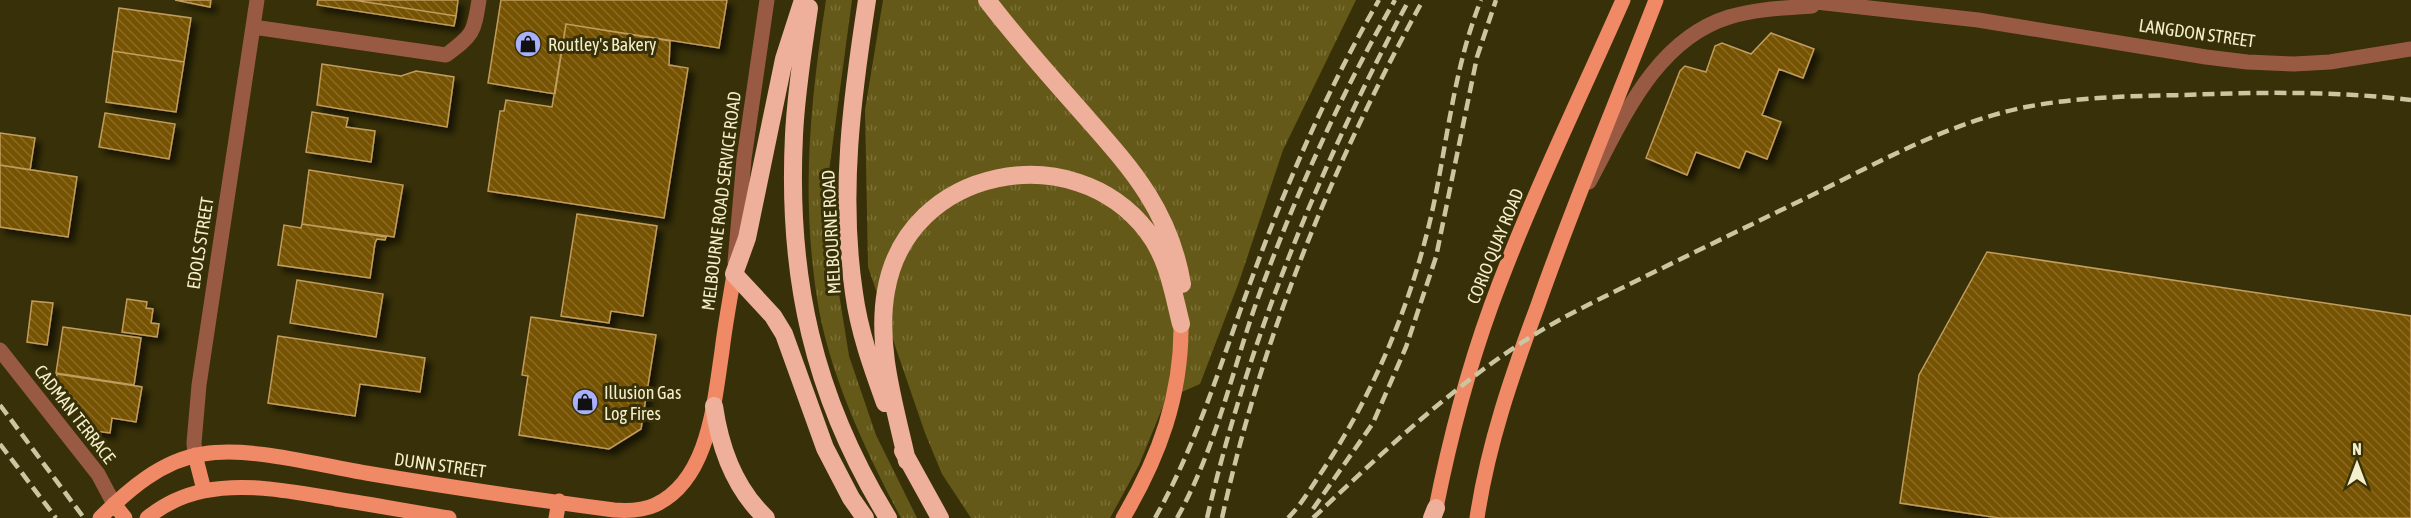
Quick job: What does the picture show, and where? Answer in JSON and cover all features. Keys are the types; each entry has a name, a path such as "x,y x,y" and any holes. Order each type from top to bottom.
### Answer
{"highway":[{"path":"803,0 784,59 747,238 734,274 773,316 784,334 825,448 851,498 865,518"},
{"name":"MELBOURNE ROAD","path":"810,0 798,91 793,169 795,240 805,313 814,351 842,434 888,518"},
{"name":"MELBOURNE ROAD","path":"867,0 852,100 848,149 849,247 854,294 861,330 874,373 907,461 940,518"},
{"path":"990,2 1122,158 1153,201 1179,267 1183,287 1181,324"},
{"path":"907,461 885,355 883,312 886,289 902,248 913,231 941,204 958,192 977,183 1001,176 1034,174 1069,178 1111,197 1147,231 1159,250 1169,273 1181,324"},
{"path":"714,406 719,436 730,469 743,494 766,518"}],"main road":[{"name":"CORIO QUAY ROAD","path":"1434,515 1453,430 1477,348 1530,209 1623,0"},
{"path":"1477,518 1492,438 1542,293 1656,0"},
{"name":"MELBOURNE ROAD SERVICE ROAD","path":"714,406 734,274"},
{"path":"1123,518 1150,466 1174,400 1179,373 1181,324"},
{"name":"DUNN STREET","path":"100,518 114,504 153,474 195,455 216,452 264,456 400,479 628,511 654,506 665,499 686,478 695,463 714,406"},
{"name":"EDOLS STREET","path":"195,455 204,490"},
{"path":"147,518 172,501 204,490 241,488 269,489 449,518"},
{"path":"556,518 559,501"},
{"path":"114,504 125,518"}],"street":[{"name":"EDOLS STREET","path":"195,455 199,385 257,0"},
{"path":"252,27 446,55 469,38 475,26 479,0"},
{"name":"MELBOURNE ROAD SERVICE ROAD","path":"734,274 744,159 767,0"},
{"name":"LANGDON STREET","path":"1798,0 1978,20"},
{"name":"LANGDON STREET","path":"1883,0 1978,20 2247,62 2294,64 2330,62 2411,49"},
{"path":"1569,220 1638,94 1660,63 1688,37 1716,22 1737,15 1836,4"},
{"name":"CADMAN TERRACE","path":"0,350 98,474 114,504"}],"green space":[{"path":"826,0 852,0 829,171 834,262 849,356 876,435 917,518 901,518 862,439 839,383 822,326 817,298 809,222 810,149 812,112"},
{"path":"883,0 1356,0 1283,150 1239,282 1200,384 1166,399 1139,465 1110,518 971,518 942,474 925,433 868,267 865,110"}],"building":[{"path":"175,0 211,0 210,7"},
{"path":"318,0 353,0 456,16 454,26 317,5"},
{"path":"353,0 458,0 456,16"},
{"name":"Routley's Bakery","path":"501,0 727,0 719,48 566,24 555,94 488,83"},
{"path":"119,8 191,18 184,62 113,51"},
{"path":"566,24 670,41 669,65 688,68 664,218 488,191 500,111 504,111 506,100 552,107"},
{"path":"1771,33 1814,49 1803,78 1779,69 1762,115 1781,122 1767,159 1746,151 1739,168 1696,152 1687,175 1646,158 1680,71 1685,66 1706,72 1715,46 1722,43 1751,54"},
{"path":"113,51 184,62 176,112 106,102"},
{"path":"322,64 401,76 416,71 454,77 447,127 317,105"},
{"path":"312,112 348,118 346,127 375,131 371,162 306,152"},
{"path":"105,113 175,124 169,159 99,147"},
{"path":"0,133 35,138 30,170 0,165"},
{"path":"0,165 77,177 68,237 0,227"},
{"path":"309,170 403,185 394,237 302,224"},
{"path":"577,214 657,226 643,316 611,311 609,323 561,316"},
{"path":"302,224 386,237 385,240 377,239 375,243 370,278 278,265 284,225 301,228"},
{"path":"1987,252 2411,316 2411,518 1999,518 1900,503 1919,375"},
{"path":"297,280 383,294 376,337 290,323"},
{"path":"127,299 147,302 146,308 153,309 151,323 159,324 157,337 122,332"},
{"path":"32,301 53,303 47,345 27,342"},
{"name":"Illusion Gas Log Fires","path":"531,317 656,335 641,429 609,449 519,435 528,376 522,375"},
{"path":"63,327 141,338 134,385 56,373"},
{"path":"278,336 425,358 420,392 360,384 355,416 268,403"},
{"path":"57,374 142,387 136,422 112,418 110,433 95,431 56,379"}],"railway":[{"path":"1155,518 1197,430 1265,242 1294,171 1326,101 1379,0"},
{"path":"1177,518 1215,432 1263,284 1292,211 1340,104 1395,0"},
{"path":"1207,518 1244,384 1291,252 1346,124 1409,0"},
{"path":"1222,518 1238,450 1258,383 1279,317 1304,252 1359,124 1423,0"},
{"path":"1288,518 1323,470 1360,408 1404,308 1426,238 1458,75 1481,0"},
{"path":"1313,509 1373,423 1406,347 1436,257 1477,57 1496,0"},
{"path":"1313,518 1390,446 1444,400 1500,357 1543,330 1599,299 1881,160 1964,125 2021,108 2062,101 2103,98 2298,93 2411,100"},
{"path":"0,405 84,518"},
{"path":"0,444 56,518"}],"place":[{"name":"Routley's Bakery","path":"528,44"},
{"name":"Illusion Gas Log Fires","path":"585,402"}]}
